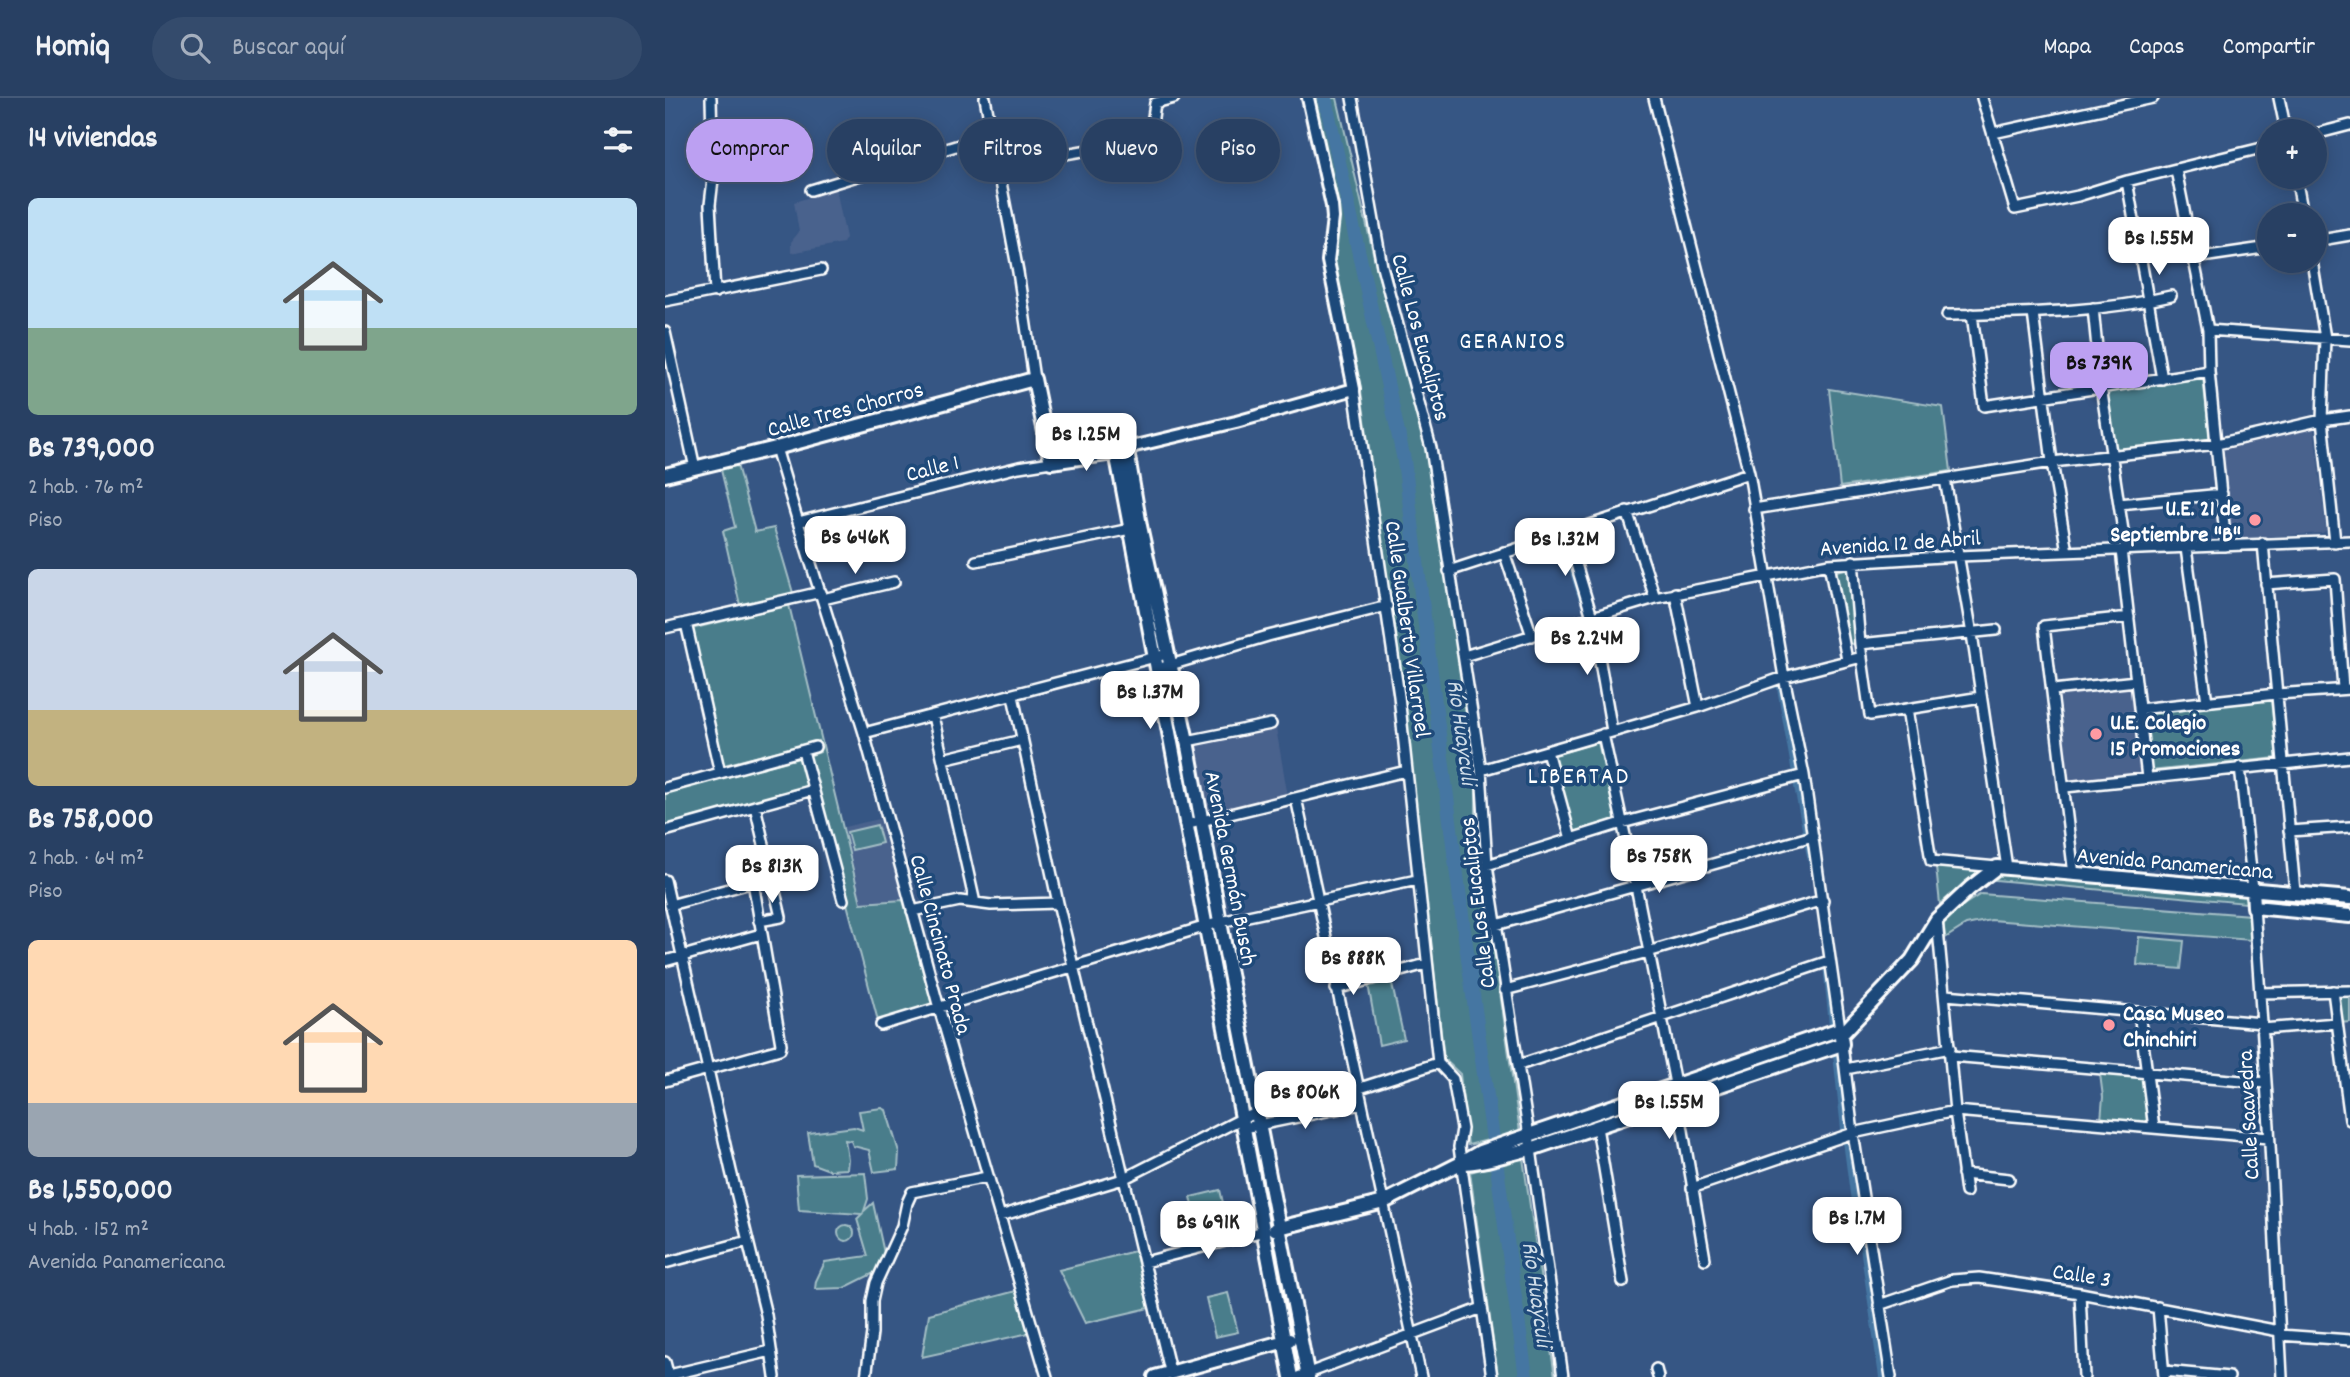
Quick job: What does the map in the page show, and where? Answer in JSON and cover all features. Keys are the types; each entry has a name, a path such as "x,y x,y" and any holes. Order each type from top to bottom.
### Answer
{"main road":[{"name":"Calle Tres Chorros","path":"665,475 1034,379"},
{"path":"1034,379 1051,462"},
{"name":"Calle 1","path":"1051,462 1121,452"},
{"name":"Avenida Germán Busch","path":"1121,452 1163,661 1185,825 1291,1377"},
{"name":"Avenida Germán Busch","path":"1163,661 1187,741 1280,1227 1305,1376"},
{"path":"1264,1231 1384,1202 1461,1163 1499,1151 1531,1149 1678,1100 1841,1036 1912,960 1937,919 1969,887 2002,867"},
{"name":"Avenida Panamericana","path":"2002,867 2350,898"},
{"name":"Calle Saavedra","path":"2253,889 2254,907"},
{"name":"Avenida Panamericana","path":"2254,907 2350,916"},
{"path":"1499,1151 1529,1135 1675,1084 1841,1036"},
{"path":"1155,1377 1171,1375 1300,1337"}],"street":[{"path":"711,98 713,179 710,193 715,292"},
{"path":"985,98 989,119"},
{"path":"1067,154 1150,139 1155,103 1174,98"},
{"name":"Calle Gualberto Villarroel","path":"1308,98 1332,206 1328,261 1354,389 1387,606 1438,1063 1453,1079 1462,1129 1459,1147 1492,1377"},
{"name":"Calle Los Eucaliptos","path":"1352,98 1382,266 1431,448 1481,771 1487,865 1519,1065 1563,1377"},
{"path":"1654,98 1749,473 1784,677 1804,775 1853,1133 1891,1377"},
{"path":"1982,98 2015,209 2078,196 2127,181 2257,149"},
{"path":"1993,133 2153,98"},
{"path":"2279,98 2283,119"},
{"path":"2327,131 2350,125"},
{"path":"811,190 959,145"},
{"path":"2176,170 2208,330 2209,371 2226,546"},
{"path":"2127,181 2162,379"},
{"path":"1001,182 1034,379"},
{"path":"2327,239 2350,235"},
{"path":"2195,258 2257,249"},
{"path":"665,302 821,270"},
{"path":"2314,273 2325,338 2322,420 2335,542"},
{"path":"1947,315 2033,313 2093,308 2148,302 2171,296"},
{"path":"2093,308 2101,387 2119,504 2147,778"},
{"path":"2033,313 2052,462 2067,552"},
{"path":"1972,314 1984,406 2209,371"},
{"path":"2208,330 2350,340"},
{"path":"665,332 695,468"},
{"name":"Calle 1","path":"1121,452 1135,446 1236,422 1354,389"},
{"path":"1754,509 2052,462 2217,443 2350,416"},
{"path":"775,448 798,522"},
{"name":"Calle 1","path":"798,522 1019,467 1051,462"},
{"path":"1449,571 1749,473"},
{"path":"1945,479 1982,697 2002,867"},
{"path":"2119,504 2222,494"},
{"path":"1627,511 1655,598"},
{"name":"Calle Cincinato Prada","path":"798,522 864,733 987,1177 1047,1377"},
{"path":"976,561 1135,527"},
{"path":"1566,531 1592,617 1622,823 1675,1084 1705,1259"},
{"name":"Avenida 12 de Abril","path":"1464,656 1655,598 1829,564 1958,556 2350,541"},
{"path":"2263,543 2295,892"},
{"path":"2186,548 2207,702"},
{"path":"1504,552 1532,635"},
{"path":"1853,561 1860,644 1870,715 1982,697"},
{"path":"1829,564 1847,660"},
{"path":"2139,709 2347,689 2335,579 2266,584"},
{"path":"665,628 894,582"},
{"path":"1675,593 1698,707"},
{"path":"864,733 1387,606"},
{"path":"2074,875 2044,626 2129,617"},
{"path":"685,623 720,773"},
{"path":"1860,644 1996,630"},
{"path":"1481,771 1698,707 1784,677 1862,657"},
{"path":"2053,690 2136,681"},
{"path":"1013,696 1058,903 1171,1375"},
{"name":"Avenida Panamericana","path":"1907,709 1931,861 2002,867"},
{"path":"933,716 975,903"},
{"path":"1187,741 1271,724"},
{"path":"943,759 1022,740"},
{"path":"665,788 815,747"},
{"path":"803,751 843,900"},
{"path":"1547,751 1571,839"},
{"path":"2064,787 2350,757"},
{"name":"Calle Saavedra","path":"2240,768 2253,889"},
{"path":"1185,825 1406,771"},
{"path":"1487,865 1622,823 1804,775"},
{"path":"665,831 813,790"},
{"path":"1296,798 1421,1377"},
{"path":"755,806 781,917 759,921"},
{"path":"2289,831 2350,827"},
{"path":"1496,925 1813,836"},
{"path":"670,905 772,877"},
{"path":"665,880 766,1315 775,1377"},
{"path":"881,1025 1205,926 1417,880"},
{"path":"665,1081 779,1049 781,1044 753,882"},
{"path":"1506,990 1648,952 1823,900"},
{"path":"912,911 960,901 991,905 1058,903"},
{"name":"Calle Saavedra","path":"2254,907 2282,1377"},
{"path":"1937,919 1955,1111 1966,1192"},
{"path":"665,961 761,933"},
{"path":"1519,1065 1829,961"},
{"path":"1336,989 1426,964"},
{"path":"2260,993 2350,990"},
{"path":"2333,991 2350,1120"},
{"path":"1945,995 2262,1026 2337,1023"},
{"path":"2139,1012 2154,1128"},
{"path":"1846,1069 1951,1052 2147,1074 2266,1083"},
{"path":"1357,1089 1438,1063"},
{"path":"1000,1216 1123,1179 1244,1123 1361,1104"},
{"path":"1692,1188 1853,1133 1955,1111 2269,1138"},
{"path":"1597,1127 1623,1283"},
{"path":"1963,1174 2010,1179"},
{"path":"866,1377 874,1290 902,1226 912,1192 987,1177"},
{"path":"1145,1262 1264,1231"},
{"path":"665,1263 748,1241"},
{"name":"Calle 3","path":"1879,1305 1952,1280 1979,1279 2158,1307 2279,1333 2350,1340"},
{"path":"2080,1293 2084,1377"},
{"path":"2158,1307 2164,1374 2227,1377"},
{"path":"1305,1376 1482,1308"},
{"path":"665,1362 667,1376 771,1351"}],"shaded area":[{"path":"836,189 846,238 843,243 791,253 791,242 799,232 794,202"},
{"path":"2310,426 2314,428 2326,531 2233,539 2229,533 2224,444"},
{"path":"2133,688 2142,774 2069,780 2060,696"},
{"path":"1276,728 1288,797 1207,815 1195,747"},
{"path":"879,819 903,900 861,903 844,827"}],"green space":[{"path":"1314,98 1337,98 1379,278 1425,446 1476,772 1476,817 1520,1132 1468,1145 1460,1074 1444,1059 1400,671 1360,384 1329,256 1338,223"},
{"path":"2203,378 2210,439 2114,450 2105,391"},
{"path":"1829,389 1943,407 1951,471 1840,487"},
{"path":"737,465 755,532 774,528 793,593 740,605 723,531 735,527 721,470"},
{"path":"1848,568 1857,643 1848,645 1834,572"},
{"path":"789,605 861,903 903,900 932,1004 878,1021 808,756 820,752 818,741 724,765 691,629"},
{"path":"1166,686 1170,688 1192,805 1190,809"},
{"path":"2271,700 2277,758 2150,771 2144,714"},
{"path":"1598,742 1616,819 1574,832 1554,755"},
{"path":"802,759 808,787 665,825 665,793"},
{"path":"877,825 882,843 852,850 847,832"},
{"path":"1193,831 1198,833 1212,908 1209,910"},
{"path":"1936,867 1980,870 1940,904"},
{"path":"2001,874 2245,895 2246,903 1995,880"},
{"path":"1981,894 2250,915 2251,940 1991,920 1966,925 1945,938 1943,918"},
{"path":"2260,896 2350,904 2350,912 2260,903"},
{"path":"2139,937 2184,941 2181,969 2137,965"},
{"path":"1214,940 1246,1099 1244,1103"},
{"path":"1391,980 1404,1039 1379,1045 1368,984"},
{"path":"2337,995 2350,995 2350,1022 2339,1023"},
{"path":"2100,1074 2144,1080 2147,1123 2101,1120 2103,1097"},
{"path":"882,1108 886,1110 899,1152 898,1169 874,1172 869,1150 853,1146 851,1141 845,1140 847,1169 829,1170 813,1164 808,1133 854,1127 863,1130 859,1111"},
{"path":"1252,1140 1257,1142 1269,1203 1266,1206"},
{"path":"1523,1158 1555,1377 1498,1377 1470,1172"},
{"path":"865,1173 868,1199 864,1211 873,1203 884,1253 876,1272 844,1288 815,1289 825,1262 868,1256 857,1219 862,1214 799,1210 796,1175"},
{"path":"1220,1190 1229,1228 1200,1235 1191,1197"},
{"path":"846,1225 852,1227 852,1239 846,1241 840,1239 838,1233 840,1227"},
{"path":"1135,1251 1149,1308 1085,1323 1059,1270"},
{"path":"1276,1257 1279,1258 1293,1325 1290,1327 1287,1326"},
{"path":"1016,1291 1029,1333 922,1357 929,1314"},
{"path":"1228,1293 1238,1332 1215,1337 1206,1298"}],"waterway":[{"name":"Río Huayculi","path":"1325,98 1404,460 1464,930 1526,1377"},
{"path":"1555,539 1562,536 1582,597"},
{"path":"1588,621 1594,656"},
{"path":"1772,685 1780,682 1796,773"},
{"path":"1797,781 1807,834"},
{"path":"1808,842 1813,866"},
{"path":"1827,966 1833,1024"},
{"path":"1837,1054 1845,1129"},
{"path":"1847,1141 1857,1216"},
{"path":"1862,1233 1883,1377"}],"place":[{"name":"U.E. 21 de Septiembre \"B\"","path":"2255,520"},
{"name":"U.E. Colegio 15 Promociones","path":"2096,734"},
{"name":"Casa Museo Chinchiri","path":"2109,1025"}],"district":[{"name":"GERANIOS","path":"1513,340"},
{"name":"LIBERTAD","path":"1579,775"}]}
